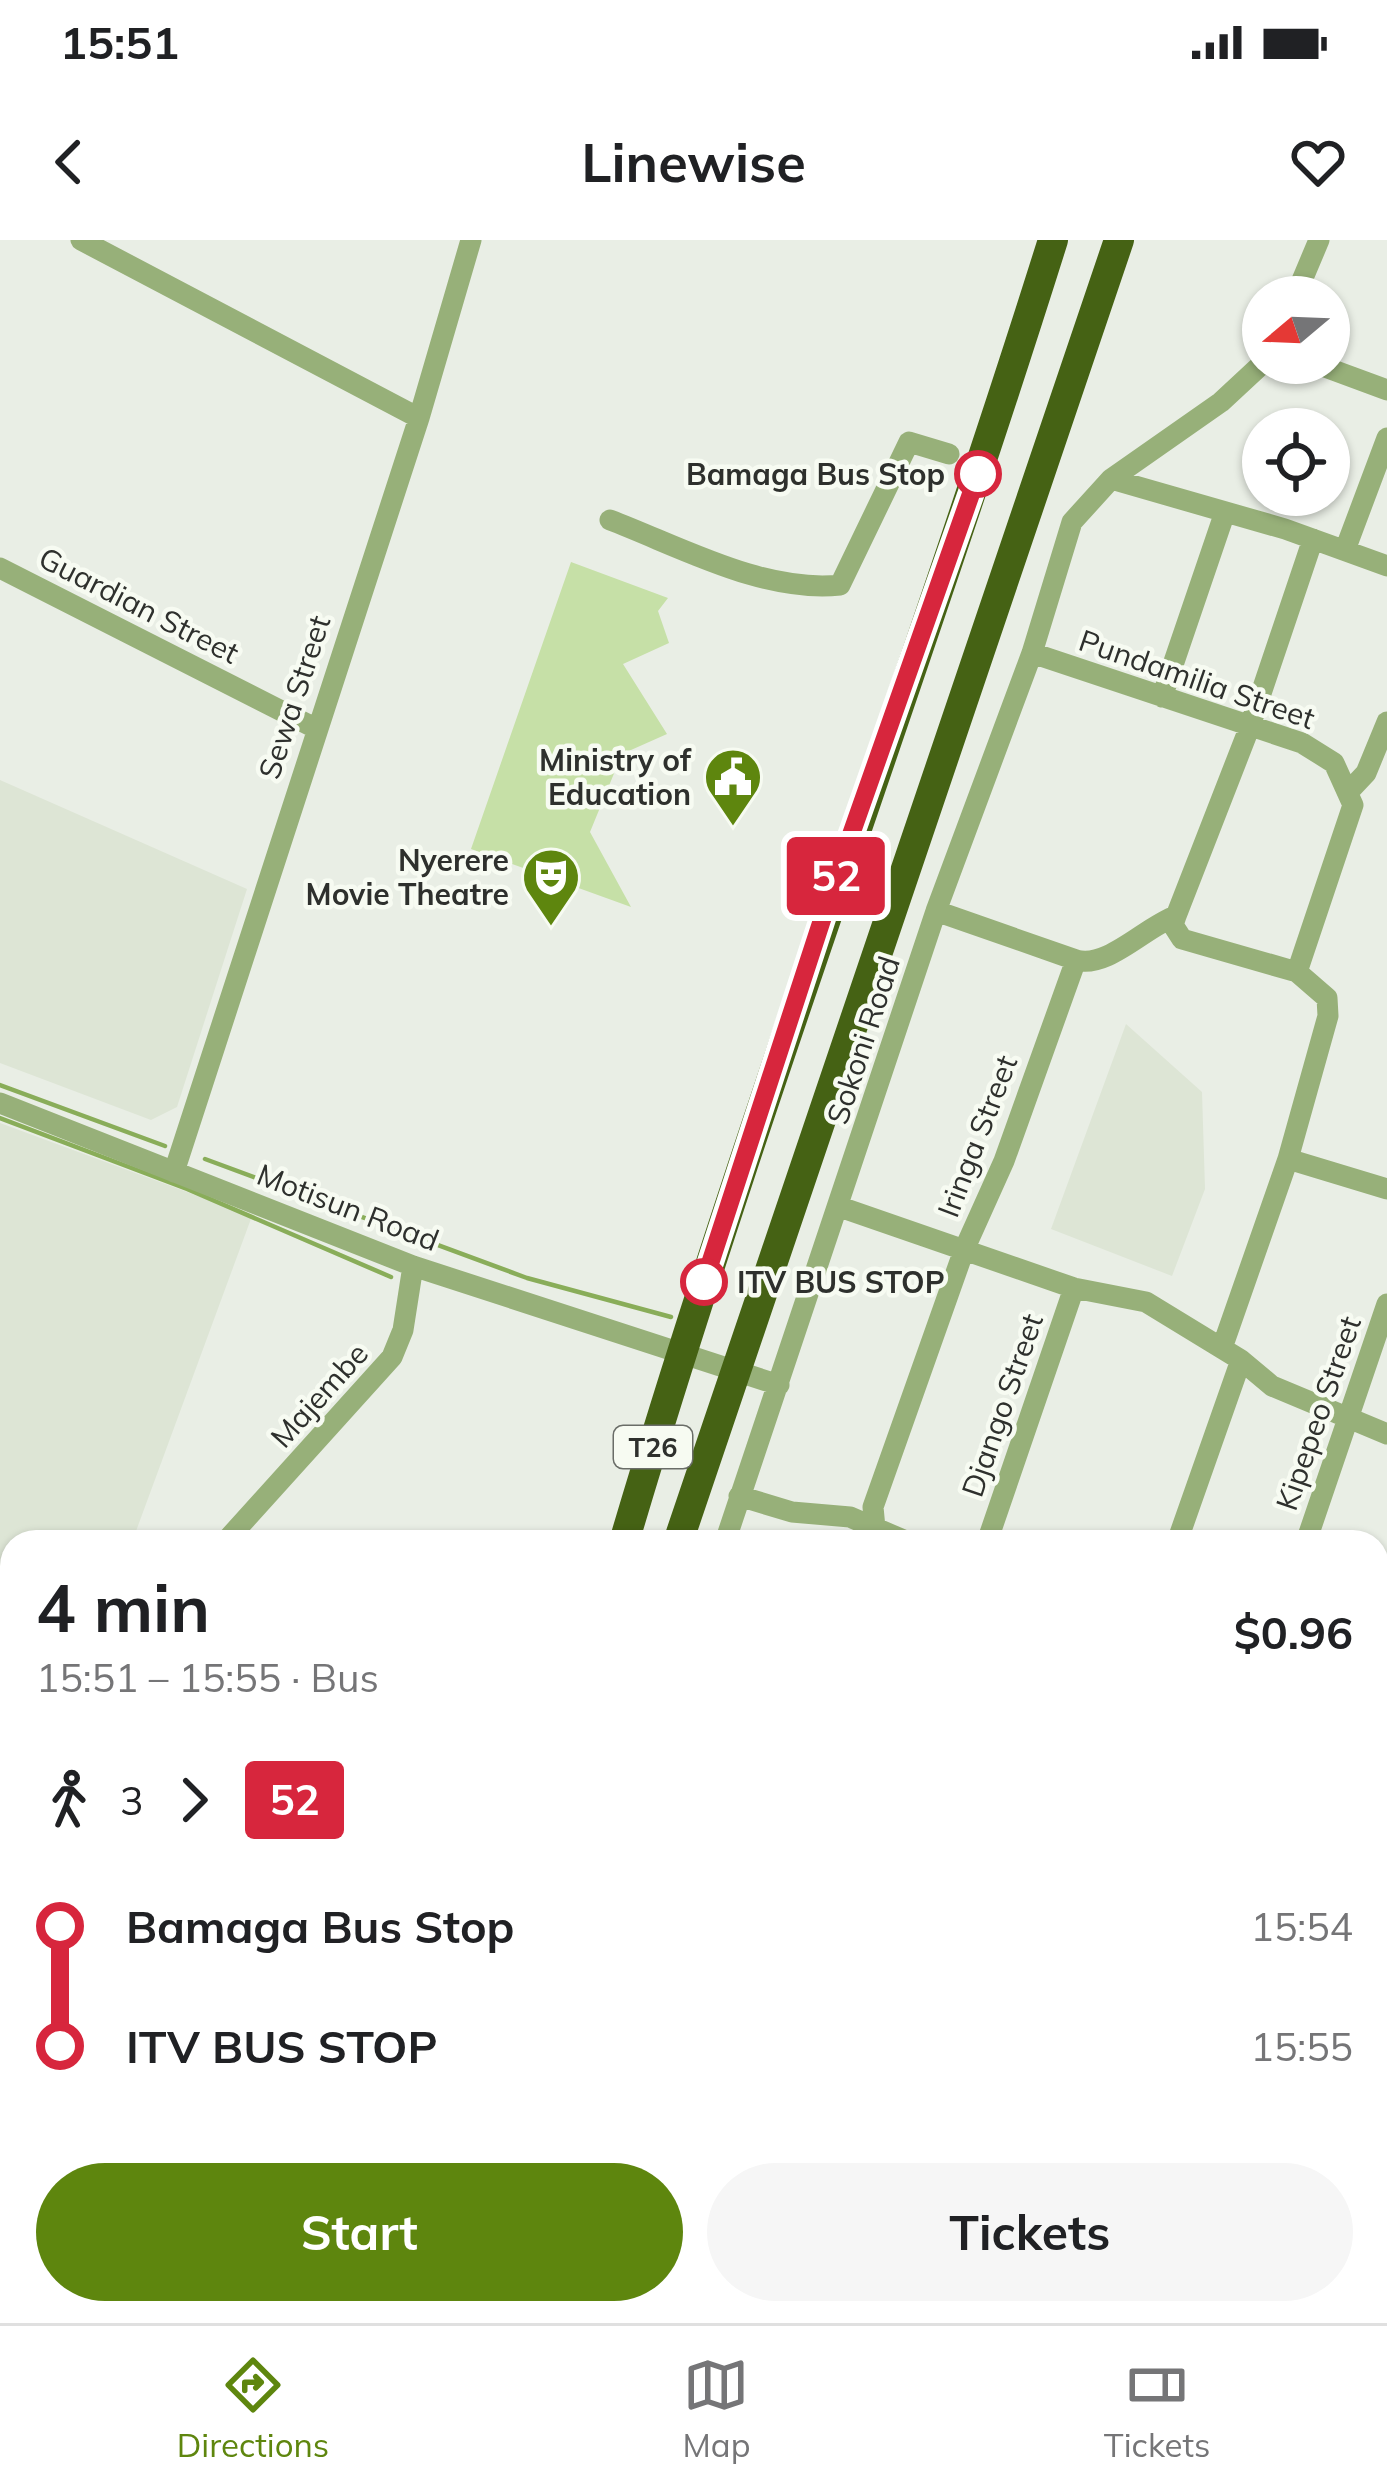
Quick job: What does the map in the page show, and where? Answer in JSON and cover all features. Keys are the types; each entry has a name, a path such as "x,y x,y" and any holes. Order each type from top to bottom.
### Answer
{"highway":[{"name":"T26","path":"628,1530 681,1351 1053,240"},
{"name":"T26","path":"681,1530 1119,240"}],"street":[{"path":"81,240 419,418"},
{"name":"Sewa Street","path":"174,1172 419,418 471,240"},
{"path":"1303,276 1318,240"},
{"path":"1350,376 1387,390"},
{"name":"Sokoni Road","path":"728,1530 936,911 1032,653 1072,522 1111,479 1242,382"},
{"path":"1345,550 1387,438"},
{"path":"610,520 748,572 808,588 840,585 909,442 949,454"},
{"path":"1111,479 1313,538 1387,566"},
{"path":"1162,697 1224,514"},
{"path":"1181,1530 1328,1016 1322,989 1297,972 1182,939 1173,925 1250,726 1313,538"},
{"name":"Guardian Street","path":"0,568 315,728"},
{"name":"Pundamilia Street","path":"1032,653 1302,742 1334,763 1351,790"},
{"path":"1297,972 1347,836 1351,790 1366,773 1387,722"},
{"path":"936,911 1085,963 1113,952 1143,928 1176,916"},
{"name":"Iringa Street","path":"872,1530 874,1507 964,1250 1004,1161 1076,960"},
{"name":"Motisun Road","path":"0,1103 413,1266 779,1385"},
{"path":"1288,1159 1387,1189"},
{"path":"840,1207 1074,1288 1146,1302 1232,1354 1272,1386 1387,1434"},
{"name":"Majembe","path":"236,1530 392,1357 403,1330 413,1266"},
{"name":"Django Street","path":"992,1530 1074,1288"},
{"name":"Kipepeo Street","path":"1310,1530 1387,1304"},
{"path":"739,1496 792,1512 850,1516 866,1530"}],"shaded area":[{"path":"0,780 247,889 177,1107 151,1120 0,1063"},
{"path":"1126,1024 1202,1092 1205,1189 1172,1276 1051,1229"},
{"path":"0,1123 252,1216 136,1530 0,1530"}],"green space":[{"path":"571,562 668,598 658,611 669,643 623,664 667,734 622,754 590,832 631,907 471,849"}],"waterway":[{"path":"0,1085 165,1146"},
{"path":"0,1118 187,1189 391,1277"},
{"path":"205,1159 527,1278 671,1317"}],"bus line":[{"name":"52","path":"704,1282 835,880 978,474"}],"place":[{"name":"Bamaga Bus Stop","path":"978,474"},
{"name":"Ministry of Education","path":"733,828"},
{"name":"Nyerere Movie Theatre","path":"551,928"},
{"name":"ITV BUS STOP","path":"704,1282"}]}
